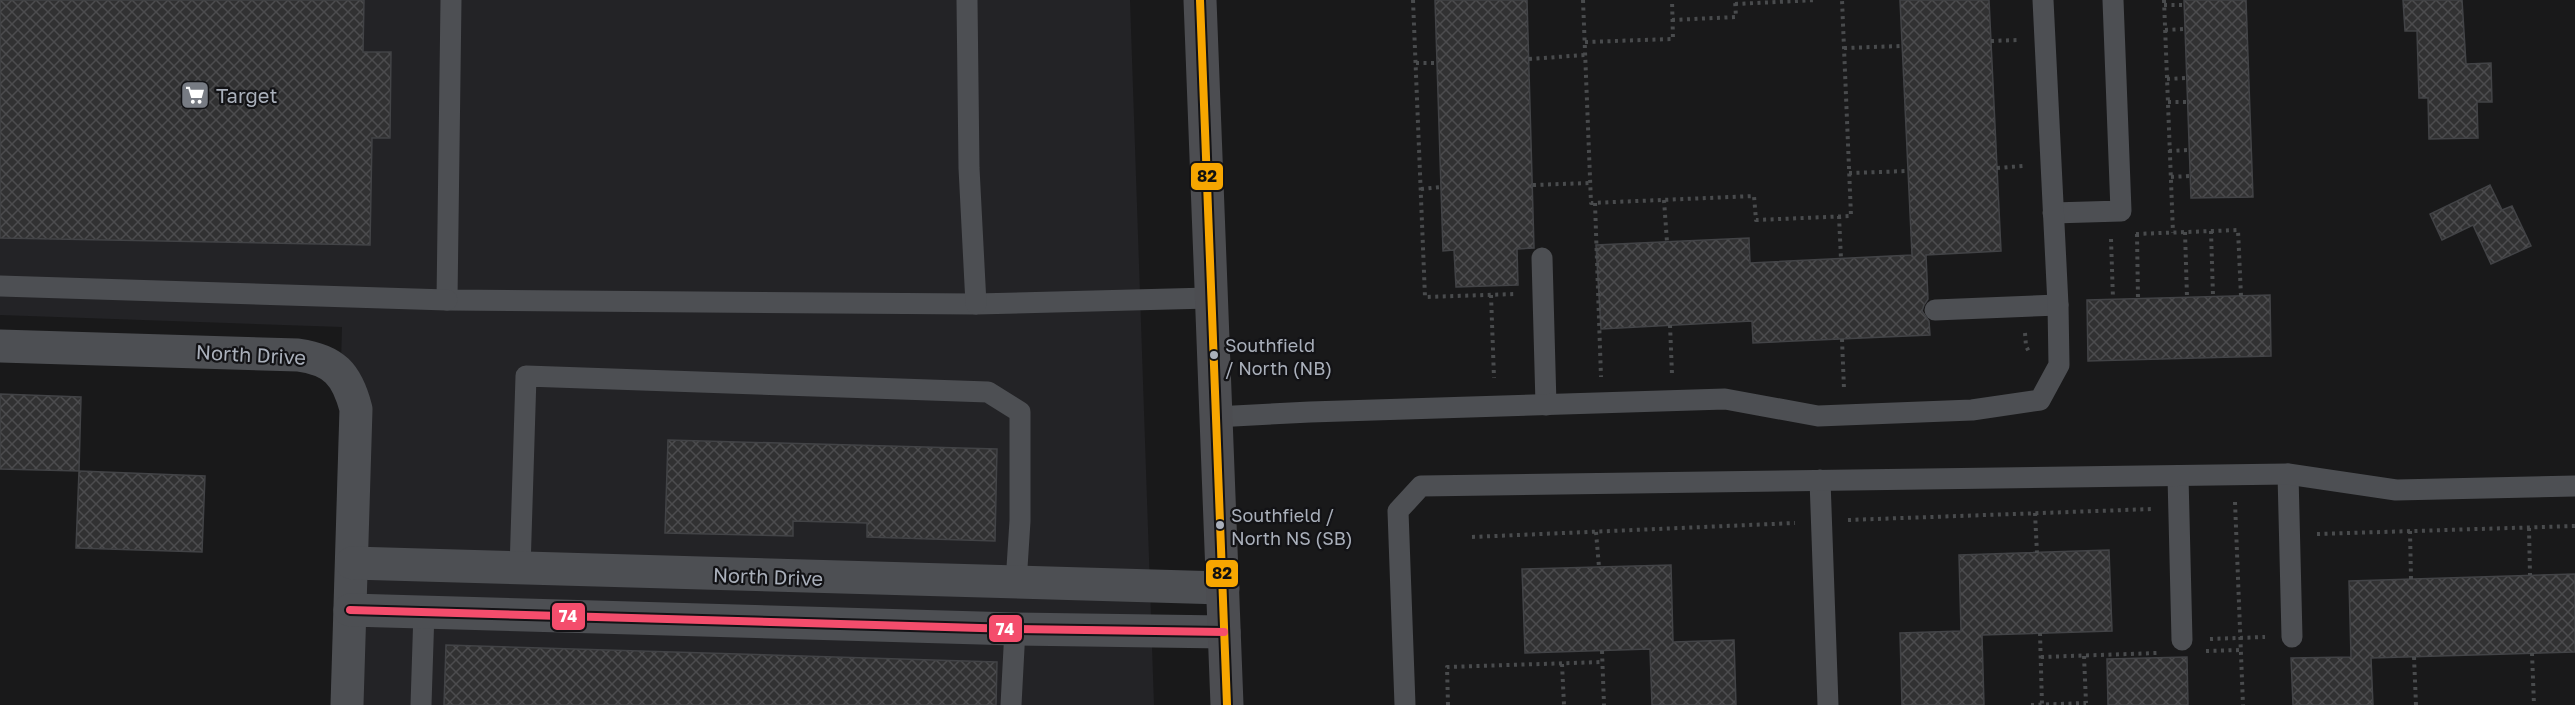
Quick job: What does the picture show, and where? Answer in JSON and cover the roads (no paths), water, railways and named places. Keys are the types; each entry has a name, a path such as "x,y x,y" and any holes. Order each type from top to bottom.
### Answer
{"main road":[{"path":"1200,0 1209,298 1227,705"}],"street":[{"name":"North Drive","path":"0,345 272,354 320,358 344,378 352,393 356,410 347,705"},
{"name":"North Drive","path":"352,563 1016,584 1222,588"},
{"path":"518,615 520,569"},
{"path":"1015,630 1016,584"},
{"path":"350,610 1015,630 1224,632"}],"lane":[{"path":"447,300 450,0"},
{"path":"967,0 969,168 976,304"},
{"path":"1215,417 1725,399 1818,416 1972,410 2040,400 2059,365 2043,0"},
{"path":"2053,213 2121,211 2113,0"},
{"path":"1542,258 1546,405"},
{"path":"0,286 447,300 976,304 1209,298"},
{"path":"1935,310 2058,305"},
{"path":"520,569 526,376 988,392 1020,412 1020,521 1016,584"},
{"path":"2289,474 2292,637"},
{"path":"1405,705 1398,511 1421,486 2289,474 2396,490 2575,486"},
{"path":"2178,476 2189,646"},
{"path":"1820,480 1828,705"},
{"path":"421,705 424,611"},
{"path":"1011,705 1015,630"}],"place":[{"name":"Target","path":"195,95"},
{"name":"Southfield / North (NB)","path":"1214,355"},
{"name":"Southfield / North NS (SB)","path":"1220,525"}]}
